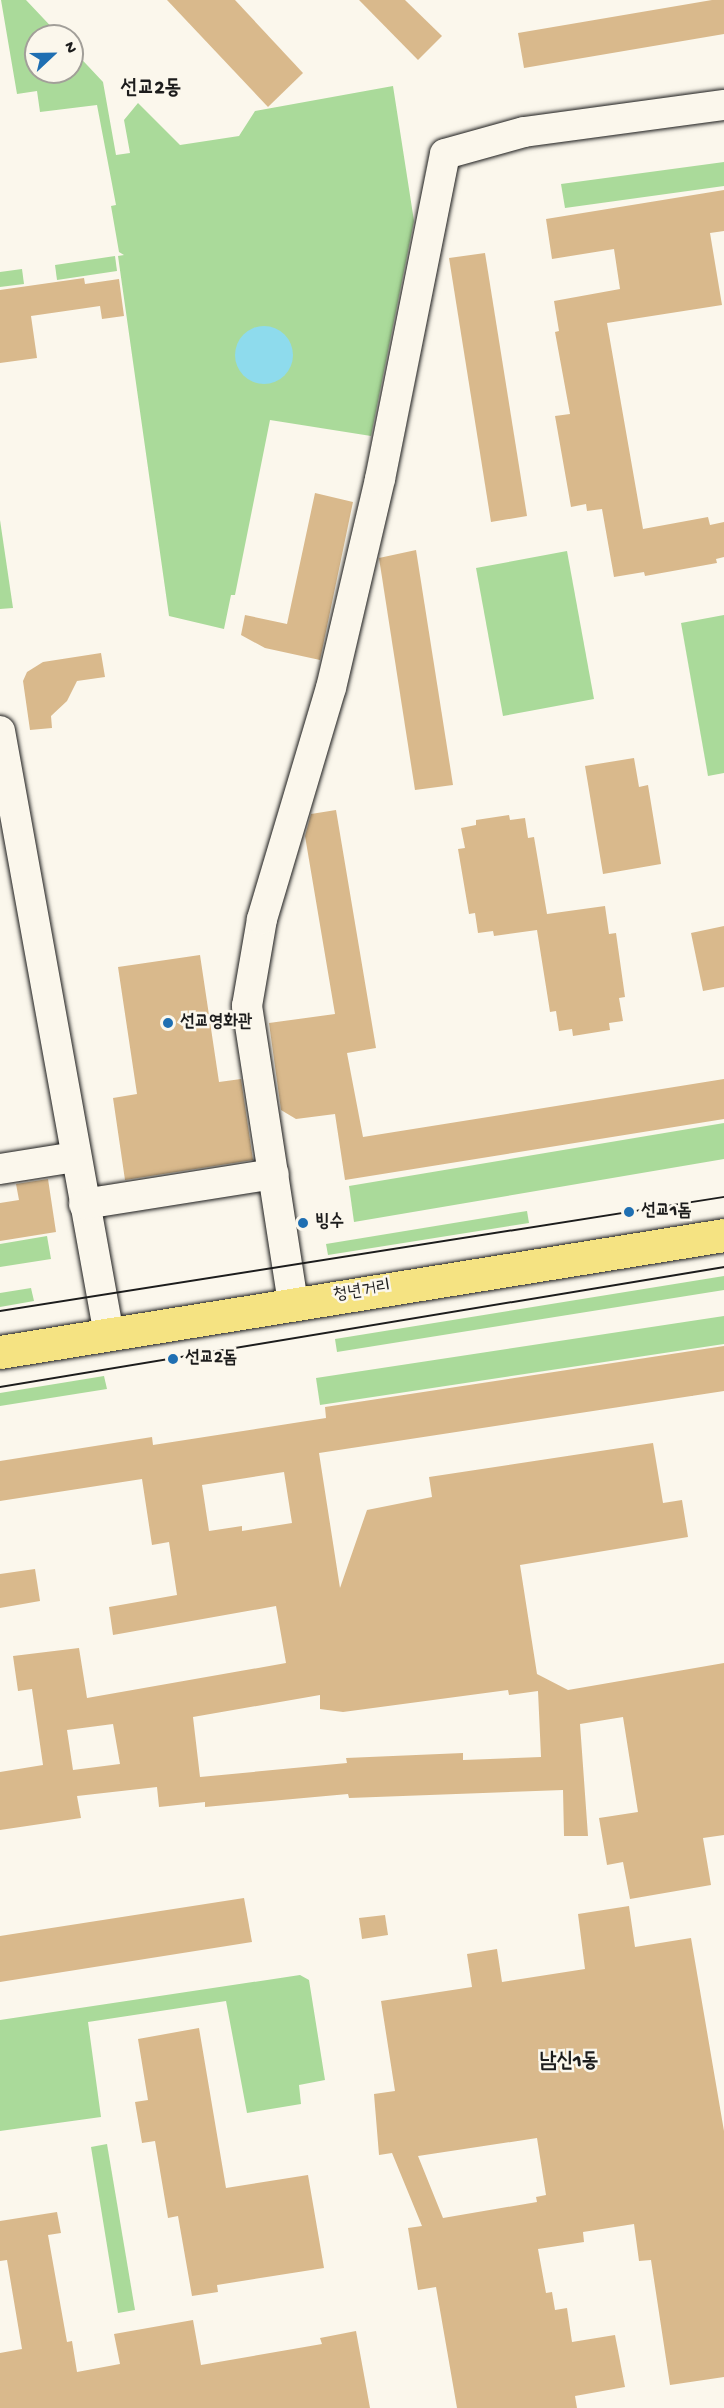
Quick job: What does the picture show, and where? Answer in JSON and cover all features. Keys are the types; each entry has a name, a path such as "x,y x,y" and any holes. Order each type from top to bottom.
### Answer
{"main road":[{"name":"청년거리","path":"0,1352 724,1235"}],"street":[{"path":"292,1303 247,1006 262,919 333,677 380,479 445,154 524,132 724,105"},
{"path":"0,731 75,1157 109,1335"},
{"path":"0,1169 75,1157"},
{"path":"84,1204 274,1174"}],"green space":[{"path":"1,0 26,0 49,24 24,24 24,84 84,84 84,62 103,82 116,155 130,153 124,120 138,103 180,145 239,136 255,111 393,86 414,221 371,436 270,420 235,595 231,595 224,629 169,616 118,256 124,255 119,252 111,206 116,205 97,105 40,112 37,91 17,94"},
{"path":"724,162 724,186 565,208 561,184"},
{"path":"115,256 117,271 57,280 55,265"},
{"path":"22,269 24,284 0,287 0,272"},
{"path":"0,520 13,608 0,609"},
{"path":"567,551 594,699 503,716 476,568"},
{"path":"724,615 724,773 708,776 681,623"},
{"path":"724,1123 724,1159 354,1222 349,1186"},
{"path":"527,1211 529,1223 328,1255 326,1244"},
{"path":"47,1236 51,1259 0,1267 0,1244"},
{"path":"724,1276 724,1290 337,1352 335,1339"},
{"path":"31,1288 34,1301 0,1307 0,1293"},
{"path":"724,1316 724,1344 320,1405 316,1378"},
{"path":"104,1376 107,1389 0,1406 0,1393"},
{"path":"300,1975 309,1980 325,2080 299,2085 301,2104 247,2113 226,2001 88,2022 101,2117 0,2131 0,2020"},
{"path":"107,2144 135,2310 118,2313 91,2147"}],"water":[{"path":"264,326 275,328 288,339 293,355 291,366 280,379 264,384 253,382 240,371 235,355 237,344 248,331"}],"building":[{"path":"167,0 235,0 303,73 268,107"},
{"path":"359,0 405,0 442,36 418,60"},
{"path":"712,0 724,0 724,34 524,68 518,33"},
{"path":"724,190 724,231 710,233 722,305 607,323 643,529 708,517 710,525 724,522 724,557 716,559 717,563 645,576 644,572 614,577 602,509 587,511 586,504 571,507 555,416 570,414 555,332 559,331 554,301 620,289 614,249 552,259 546,219"},
{"path":"485,253 527,516 491,522 449,258"},
{"path":"84,278 85,284 119,279 124,316 102,319 100,306 31,316 37,358 0,363 0,290"},
{"path":"315,493 353,502 320,660 265,648 241,635 245,615 287,624"},
{"path":"416,550 453,785 415,790 379,558"},
{"path":"101,653 105,677 77,681 67,701 51,716 52,728 30,730 23,681 27,672 43,662"},
{"path":"634,758 639,787 648,785 661,864 603,874 585,766"},
{"path":"336,810 376,1048 347,1053 363,1137 724,1079 724,1119 345,1180 335,1114 296,1119 281,1110 269,1023 335,1014 305,836 311,814"},
{"path":"509,815 510,820 525,818 528,838 534,837 547,914 605,906 609,934 616,933 625,997 619,998 623,1021 609,1023 610,1030 573,1036 572,1029 559,1031 556,1011 550,1012 537,930 494,936 493,931 478,933 475,913 469,914 458,849 465,848 461,828 476,825 476,820"},
{"path":"724,926 724,987 703,991 691,933"},
{"name":"선교영화관","path":"200,955 219,1082 241,1079 253,1160 125,1180 113,1098 137,1094 118,967"},
{"path":"48,1179 56,1232 0,1241 0,1203 19,1200 16,1184"},
{"path":"724,1346 724,1391 319,1453 340,1588 367,1510 432,1497 429,1477 653,1443 663,1503 682,1500 688,1537 520,1565 537,1674 568,1690 724,1663 724,1835 703,1838 711,1885 630,1899 623,1862 607,1865 599,1818 638,1812 623,1717 580,1724 588,1836 564,1836 563,1790 349,1798 348,1794 205,1807 205,1802 159,1807 157,1787 77,1796 81,1818 0,1830 0,1772 43,1765 32,1689 18,1691 13,1656 79,1648 87,1698 286,1663 276,1606 113,1635 109,1607 177,1595 169,1542 152,1545 142,1479 0,1501 0,1461 152,1437 153,1445 326,1418 325,1407","holes":["284,1472 292,1523 242,1531 242,1526 209,1531 202,1485","508,1690 509,1695 538,1691 541,1757 463,1760 463,1753 346,1758 347,1763 200,1777 193,1717 320,1695 320,1709 343,1712","113,1724 120,1764 73,1770 67,1730"]},
{"path":"35,1569 40,1601 0,1608 0,1574"},
{"path":"244,1898 252,1942 0,1982 0,1936"},
{"path":"629,1906 635,1947 691,1938 724,2131 724,2377 670,2385 651,2260 639,2261 634,2224 583,2232 584,2242 538,2249 546,2293 552,2292 555,2310 567,2308 572,2342 615,2335 625,2387 575,2396 577,2408 457,2408 436,2287 418,2290 408,2228 422,2226 392,2153 379,2155 374,2094 395,2091 381,2001 472,1987 467,1954 497,1949 502,1982 585,1969 578,1914","holes":["537,2138 546,2195 536,2197 537,2202 443,2218 418,2156"]},
{"path":"385,1915 388,1935 362,1939 359,1918"},
{"path":"199,2028 226,2188 308,2175 324,2268 217,2285 218,2292 192,2296 178,2216 168,2218 155,2141 142,2143 135,2102 148,2100 138,2039"},
{"path":"57,2212 61,2233 48,2235 67,2342 72,2341 77,2372 120,2364 114,2334 193,2320 201,2365 322,2344 320,2338 356,2331 370,2408 0,2408 0,2353 22,2349 7,2260 0,2261 0,2221"}],"tram line":[{"path":"0,1311 724,1197"},
{"path":"0,1387 724,1267"}],"place":[{"name":"선교영화관","path":"168,1023"},
{"name":"선교1돔","path":"629,1212"},
{"name":"빙수","path":"303,1223"},
{"name":"선교2돔","path":"173,1359"}],"district":[{"name":"선교2동","path":"151,90"},
{"name":"남신1동","path":"569,2063"}]}
